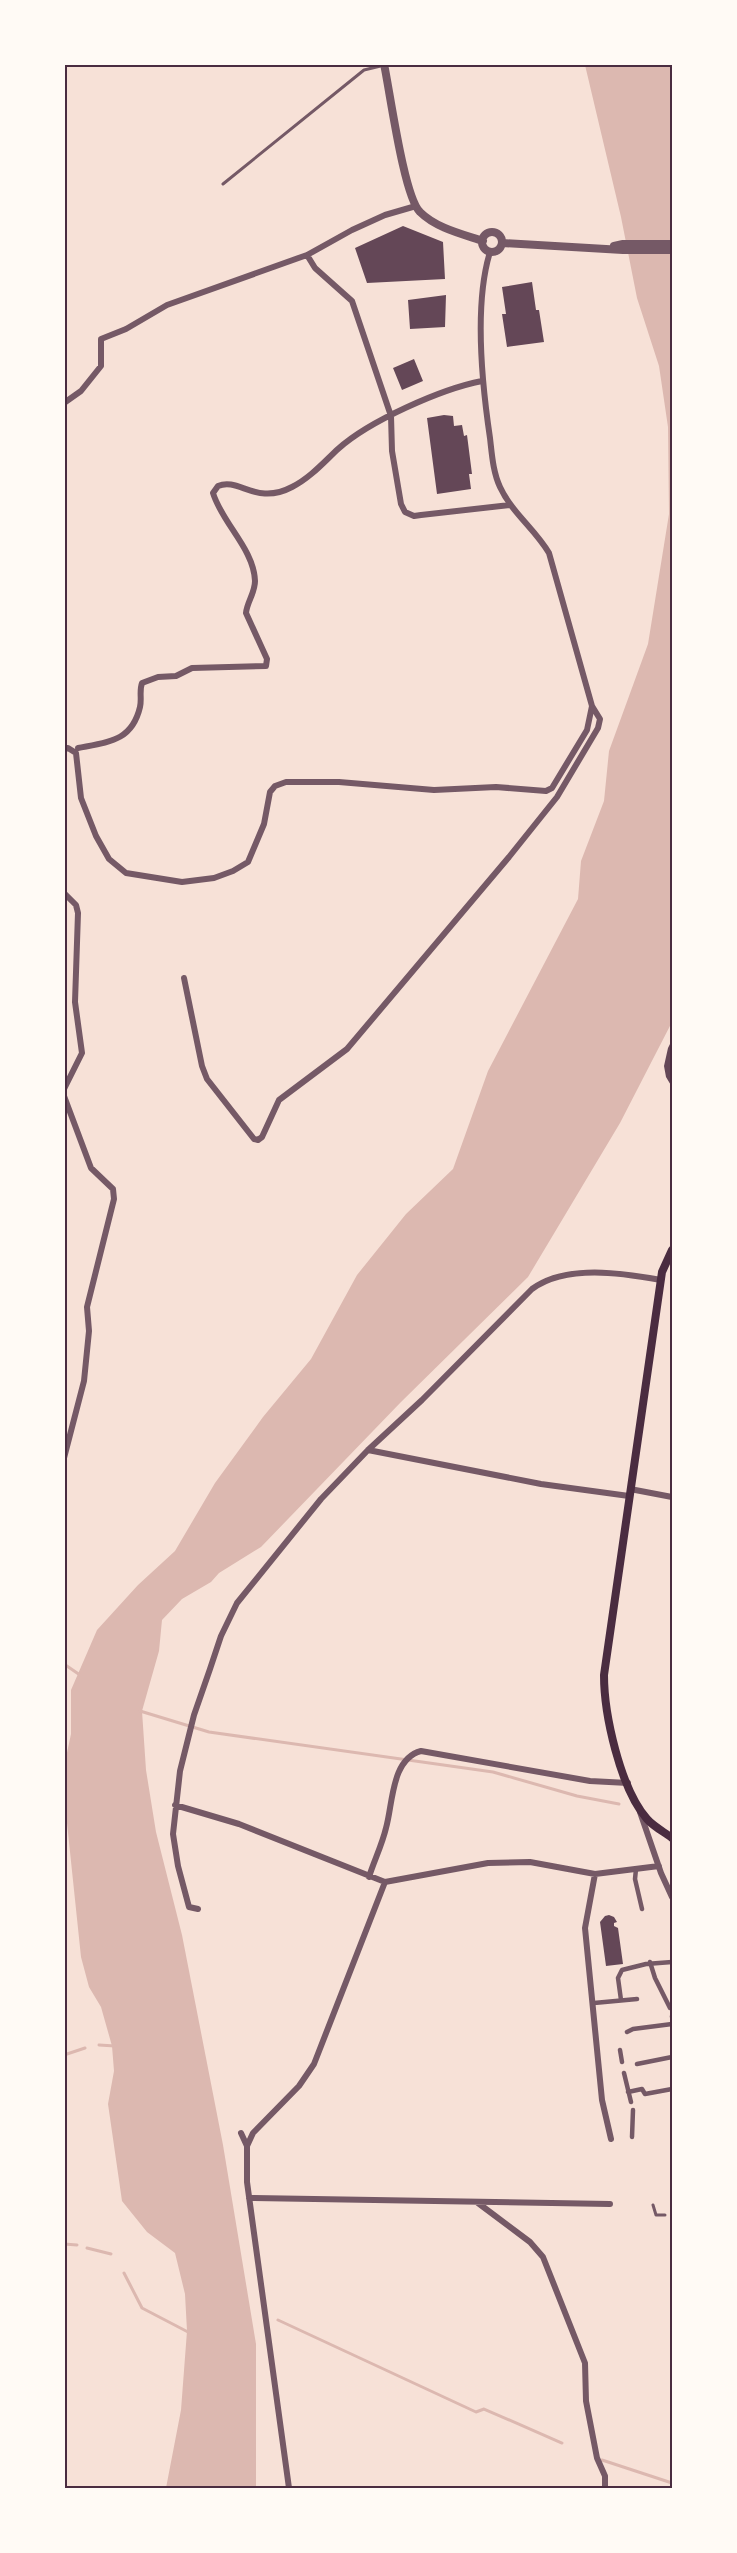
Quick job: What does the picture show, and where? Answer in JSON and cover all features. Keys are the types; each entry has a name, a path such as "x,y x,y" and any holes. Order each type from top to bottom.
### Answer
{"main road":[{"path":"672,1250 662,1272 604,1675 608,1726 635,1800 646,1822 672,1838"}],"street":[{"path":"385,65 408,188 418,211 437,224 483,242"},
{"path":"64,403 81,391 101,366 101,339 126,329 167,305 307,255 385,215 416,206"},
{"path":"494,232 501,237 502,243 497,251 490,252 484,248 483,242 485,236 494,232"},
{"path":"502,243 609,248 672,244"},
{"path":"623,247 672,250"},
{"path":"184,978 202,1066 207,1079 254,1139 258,1140 262,1137 279,1100 346,1049 557,797 598,728 600,719 592,706 549,553 542,541 510,505 495,476 482,381 483,286 490,252"},
{"path":"307,255 315,268 352,301 391,416 392,451 401,504 405,512 414,516 510,505"},
{"path":"78,748 130,732 136,722 141,703 142,683 147,680 176,676 192,668 266,666 267,659 246,613 254,592 253,570 248,556 216,503 213,493 218,486 224,483 260,495 293,487 366,429 448,391 482,381"},
{"path":"64,749 68,748 76,753 81,798 96,836 109,859 126,873 183,882 214,878 248,862 264,824 270,792 275,786 286,782 339,782 434,790 496,787 546,791 552,788 587,730 592,706"},
{"path":"64,893 76,904 78,913 75,1002 82,1044 81,1053 64,1089"},
{"path":"64,1096 92,1168 113,1189 114,1199 87,1307 89,1330 84,1381 64,1458"},
{"path":"198,1908 189,1907 178,1866 173,1833 175,1805 194,1715 221,1636 237,1603 321,1499 368,1450 542,1282 561,1276 592,1274 661,1280"},
{"path":"368,1450 522,1480 672,1497"},
{"path":"369,1877 386,1828 394,1788 402,1765 413,1753 421,1751 492,1762 590,1781 628,1783"},
{"path":"175,1805 239,1824 385,1882 488,1863 530,1862 595,1874 659,1866"},
{"path":"646,1822 659,1866 672,1897"},
{"path":"636,1869 635,1879 642,1909"},
{"path":"595,1874 585,1928 602,2100 611,2139"},
{"path":"246,2146 253,2133 299,2086 314,2064 385,1882"},
{"path":"621,2000 618,1978 622,1970 651,1963 672,1962"},
{"path":"651,1963 655,1978 670,2008"},
{"path":"663,1996 672,1993"},
{"path":"594,2003 637,1999"},
{"path":"627,2032 633,2029 672,2025"},
{"path":"620,2050 623,2061"},
{"path":"637,2064 672,2057"},
{"path":"624,2073 631,2102"},
{"path":"628,2092 642,2089 645,2094 672,2089"},
{"path":"632,2137 633,2110"},
{"path":"241,2133 246,2146 249,2198 289,2488"},
{"path":"249,2198 610,2204"},
{"path":"477,2202 530,2242 543,2257 585,2362 586,2401 597,2458 605,2476 605,2488"}],"lane":[{"path":"223,184 364,70 389,64"},
{"path":"653,2205 656,2215 665,2215"}],"shaded area":[{"path":"585,65 672,65 672,1022 620,1123 528,1277 401,1402 261,1547 182,1599 162,1620 159,1651 142,1711 146,1770 156,1832 182,1935 223,2145 256,2344 256,2488 166,2488 181,2410 187,2331 185,2294 175,2253 147,2232 122,2201 108,2104 114,2071 112,2046 101,2007 89,1987 81,1957 65,1804 65,1762 71,1734 71,1690 97,1630 138,1585 175,1551 215,1483 263,1417 311,1359 357,1275 406,1214 453,1169 488,1071 578,899 581,861 604,801 609,751 648,644 669,514 668,427 659,366 637,298 621,217"}],"building":[{"path":"403,226 443,242 445,279 367,283 355,248"},
{"path":"532,282 544,342 507,347 502,314 506,314 502,287"},
{"path":"446,295 445,327 410,329 408,300"},
{"path":"414,359 423,381 402,390 393,368"},
{"path":"453,416 454,426 462,425 464,436 467,435 472,474 469,474 471,489 437,494 427,418"},
{"path":"672,1040 672,1087 666,1077 664,1066"},
{"path":"609,1915 617,1922 614,1926 618,1928 623,1964 606,1966 600,1922"}],"waterway":[{"path":"64,1664 80,1675"},
{"path":"140,1711 209,1732 493,1772 577,1796 619,1804"},
{"path":"99,2045 115,2046"},
{"path":"64,2055 85,2048"},
{"path":"64,2244 77,2245"},
{"path":"87,2248 111,2254"},
{"path":"124,2273 142,2308 188,2332"},
{"path":"278,2320 476,2412 484,2409 562,2443"},
{"path":"602,2460 672,2483"}]}
